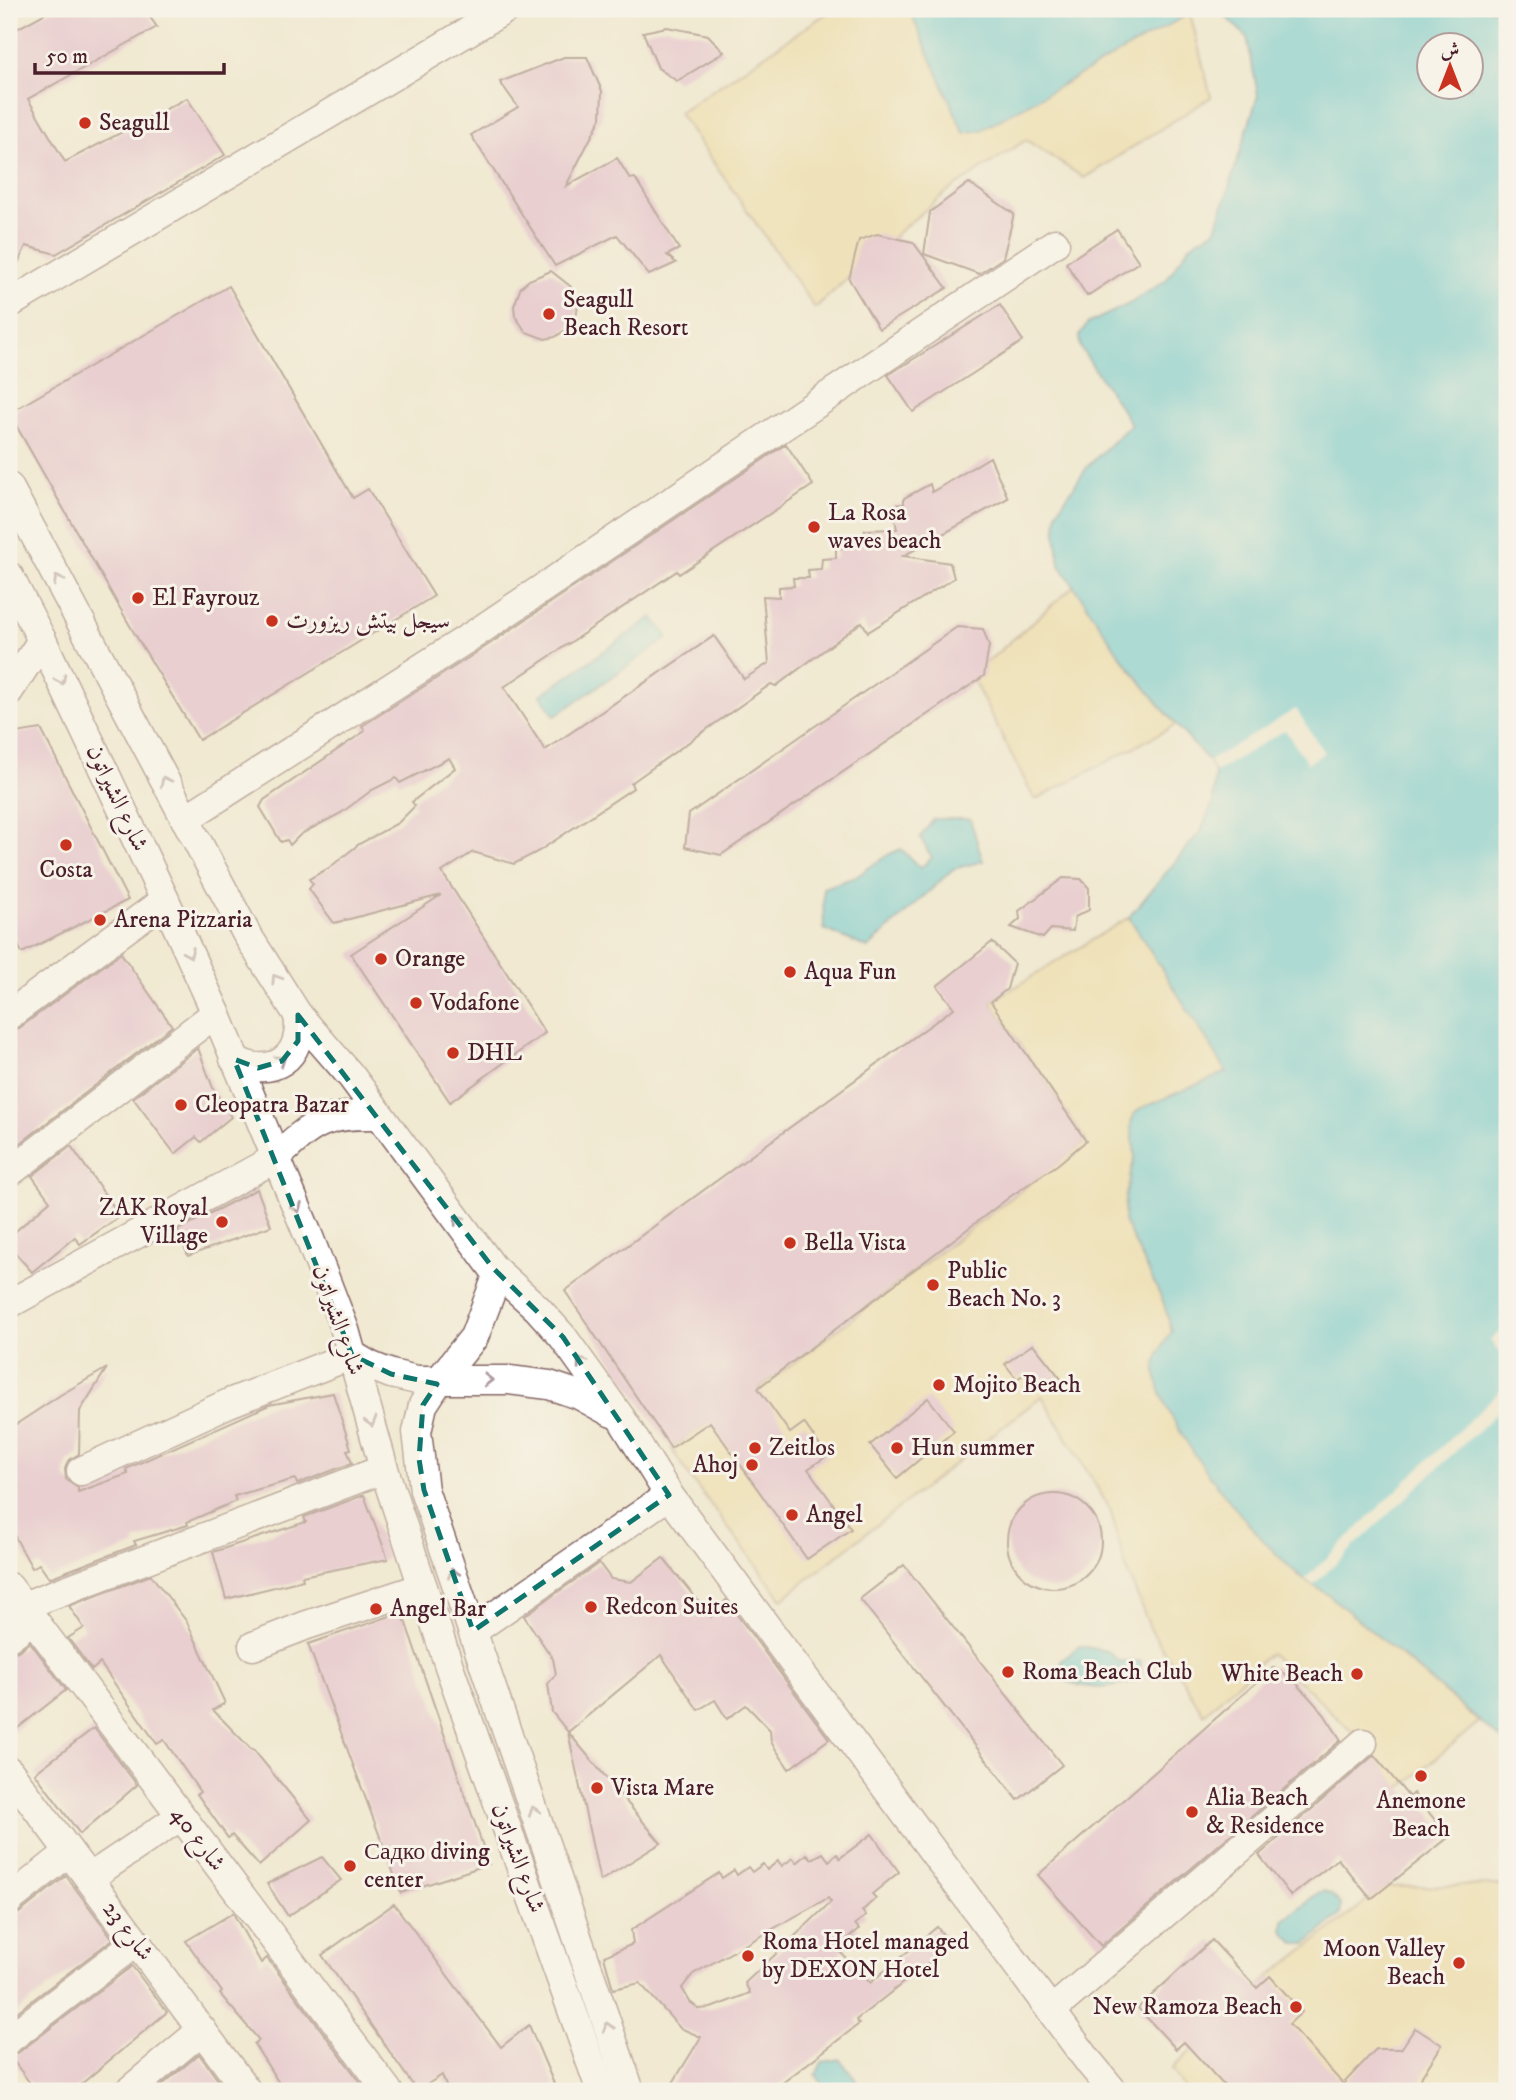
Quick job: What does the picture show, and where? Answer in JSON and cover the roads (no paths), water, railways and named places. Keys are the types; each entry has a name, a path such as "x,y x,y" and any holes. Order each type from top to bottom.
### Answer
{"street":[{"path":"9,304 506,9"},
{"path":"186,819 476,633 1055,243"},
{"name":"شارع الشيراتون","path":"9,486 246,933 298,1015 351,1076 498,1274 537,1308 563,1338 621,1418 669,1495 1113,2091"},
{"name":"شارع الشيراتون","path":"9,576 42,640 216,1013 345,1330 384,1469 450,1669 601,2091"},
{"path":"9,691 42,640"},
{"path":"9,1015 165,900"},
{"path":"9,1173 216,1013"},
{"path":"234,1059 245,1066 258,1068 271,1067 282,1061 292,1052 298,1041 298,1015"},
{"path":"9,1304 276,1158 316,1123 334,1117 379,1115"},
{"name":"شارع الشيراتون","path":"498,1274 474,1338 440,1379 423,1405 417,1432 424,1490 630,2091"},
{"path":"81,1471 229,1403 352,1354 371,1366 417,1380 509,1380 549,1385 579,1395 621,1418"},
{"path":"9,1637 21,1604 384,1469"},
{"path":"473,1631 669,1495"},
{"path":"253,1646 307,1625 423,1587"},
{"name":"شارع 40","path":"21,1604 388,2091"},
{"path":"1051,2011 1363,1743"},
{"name":"شارع 23","path":"9,1771 247,2091"},
{"path":"89,1878 181,1816"},
{"path":"9,1900 69,1852"},
{"path":"9,2039 136,1942"},
{"path":"129,2091 201,2030"}],"water":[{"path":"909,9 1198,9 981,130 964,133"},
{"path":"1198,9 1507,9 1507,1744 1330,1596 1281,1559 1211,1477 1170,1414 1159,1387 1156,1365 1172,1331 1163,1301 1124,1221 1125,1199 1135,1155 1131,1124 1134,1114 1141,1108 1227,1072 1129,917 1201,831 1213,802 1215,772 1209,761 1121,657 1060,565 1056,535 1057,511 1088,466 1131,424 1080,347 1079,336 1087,324 1131,303 1166,280 1190,246 1216,229 1258,95 1247,37 1223,14"},
{"path":"653,617 668,638 555,716 541,695"},
{"path":"934,819 970,819 983,861 953,869 868,948 824,929 823,888 856,877 885,856 901,849 920,868 932,858 920,837"},
{"path":"1080,1646 1107,1651 1119,1661 1141,1661 1140,1679 1104,1688 1068,1682 1061,1661"},
{"path":"1324,1891 1341,1904 1340,1915 1306,1944 1295,1944 1283,1931 1284,1920"},
{"path":"840,2059 864,2091 827,2091 816,2075 822,2062"}],"place":[{"name":"Seagull","path":"85,123"},
{"name":"Seagull Beach Resort","path":"549,314"},
{"name":"La Rosa waves beach","path":"814,527"},
{"name":"El Fayrouz","path":"138,598"},
{"name":"سيجل بيتش ريزورت","path":"272,621"},
{"name":"Costa","path":"66,845"},
{"name":"Arena Pizzaria","path":"100,920"},
{"name":"Orange","path":"381,959"},
{"name":"Aqua Fun","path":"790,972"},
{"name":"Vodafone","path":"416,1003"},
{"name":"DHL","path":"453,1053"},
{"name":"Cleopatra Bazar","path":"181,1105"},
{"name":"ZAK Royal Village","path":"222,1222"},
{"name":"Bella Vista","path":"790,1243"},
{"name":"Public Beach No. 3","path":"933,1285"},
{"name":"Mojito Beach","path":"939,1385"},
{"name":"Zeitlos","path":"755,1448"},
{"name":"Hun summer","path":"897,1448"},
{"name":"Ahoj","path":"752,1465"},
{"name":"Angel","path":"792,1515"},
{"name":"Redcon Suites","path":"591,1607"},
{"name":"Angel Bar","path":"376,1609"},
{"name":"Roma Beach Club","path":"1008,1672"},
{"name":"White Beach","path":"1357,1674"},
{"name":"Anemone Beach","path":"1421,1776"},
{"name":"Vista Mare","path":"597,1788"},
{"name":"Alia Beach & Residence","path":"1192,1812"},
{"name":"Садко diving center","path":"350,1866"},
{"name":"Roma Hotel managed by DEXON Hotel","path":"748,1956"},
{"name":"Moon Valley Beach","path":"1459,1963"},
{"name":"New Ramoza Beach","path":"1296,2007"}]}
